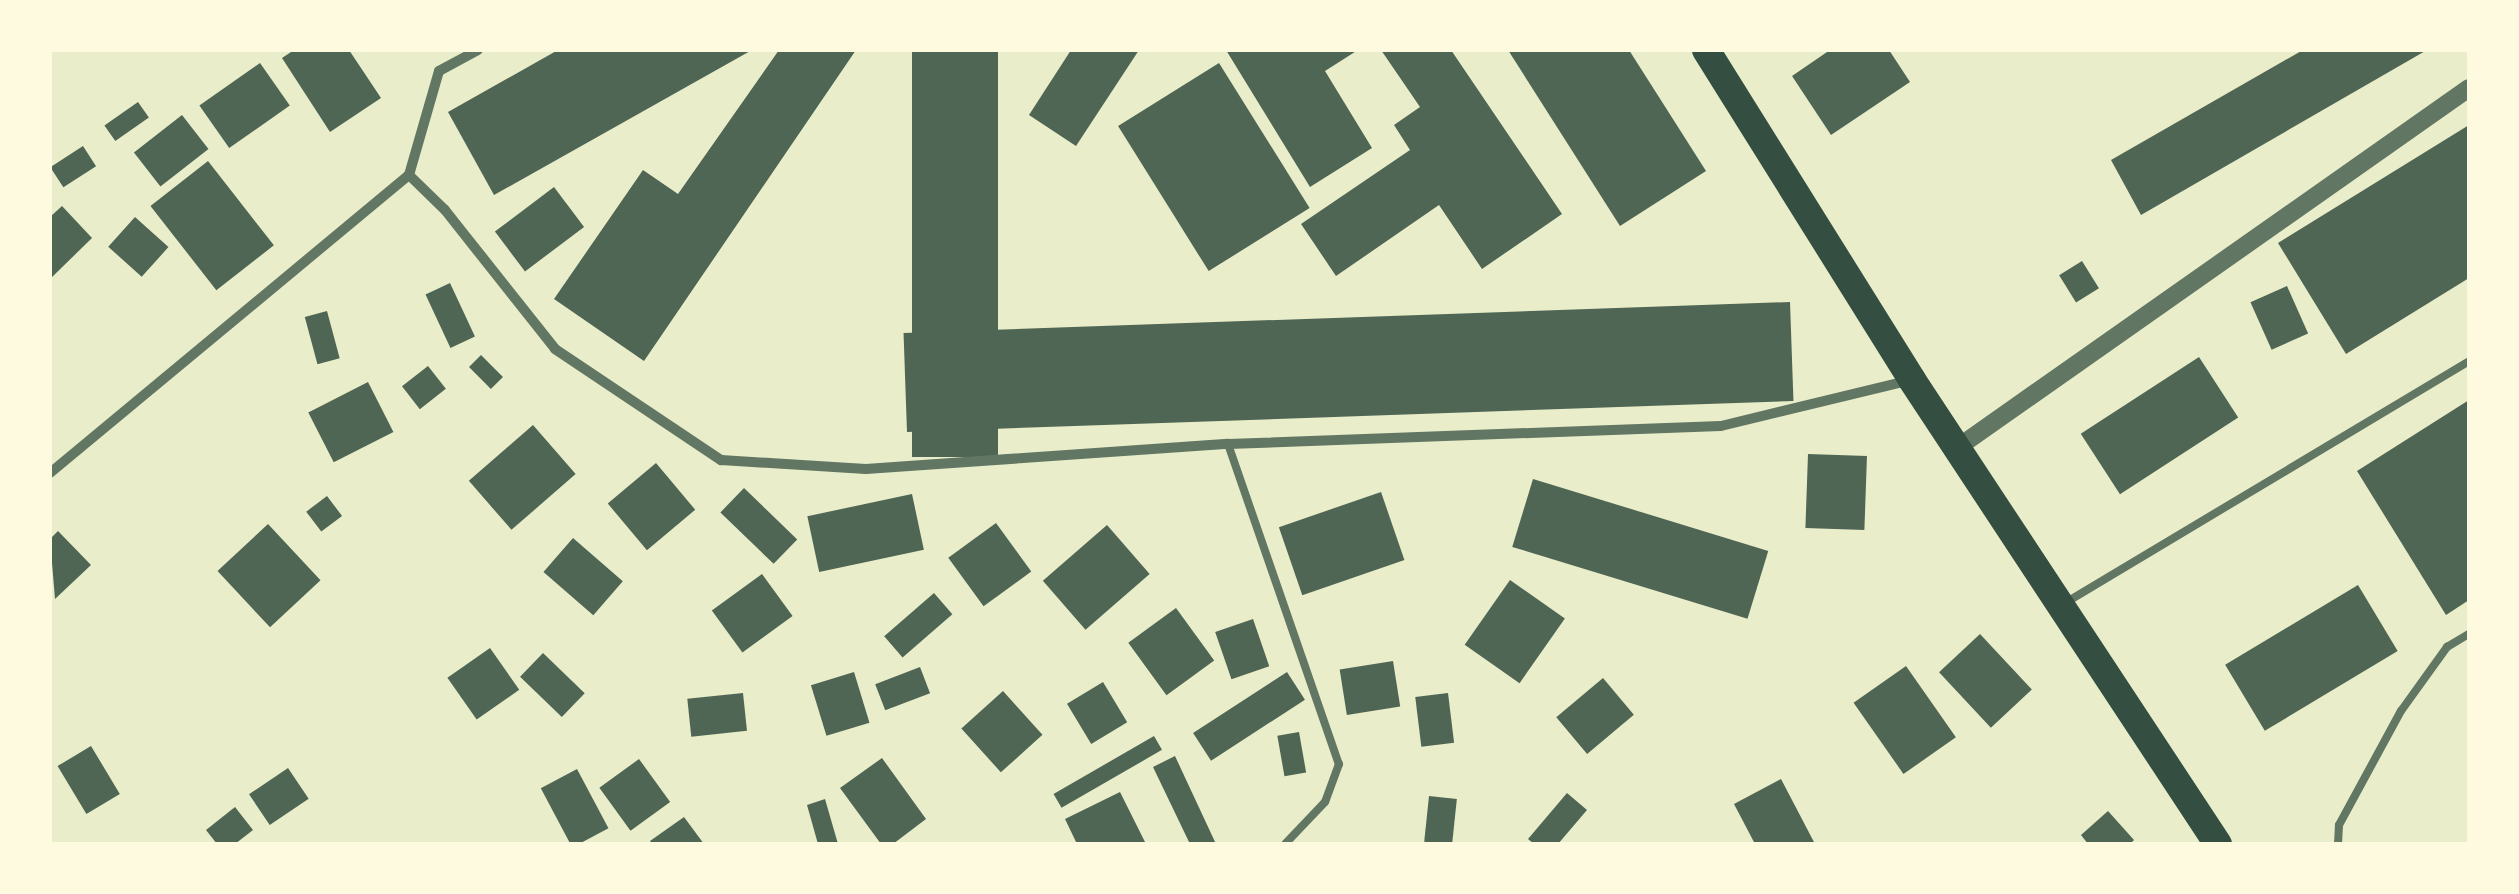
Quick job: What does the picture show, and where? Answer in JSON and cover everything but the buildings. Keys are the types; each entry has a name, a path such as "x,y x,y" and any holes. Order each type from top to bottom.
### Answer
{"highway":[{"path":"1706,50 1912,380 2218,844"}],"street":[{"path":"50,473 409,174 438,70 478,50"},
{"path":"1957,448 2469,88"},
{"path":"409,174 445,210 555,349 721,460 866,469 1228,444 1721,426 1912,380"}],"lane":[{"path":"2061,605 2469,361"},
{"path":"1228,444 1338,764 1325,802 1285,844"},
{"path":"2338,844 2345,812 2402,711 2447,647 2469,634"}]}
